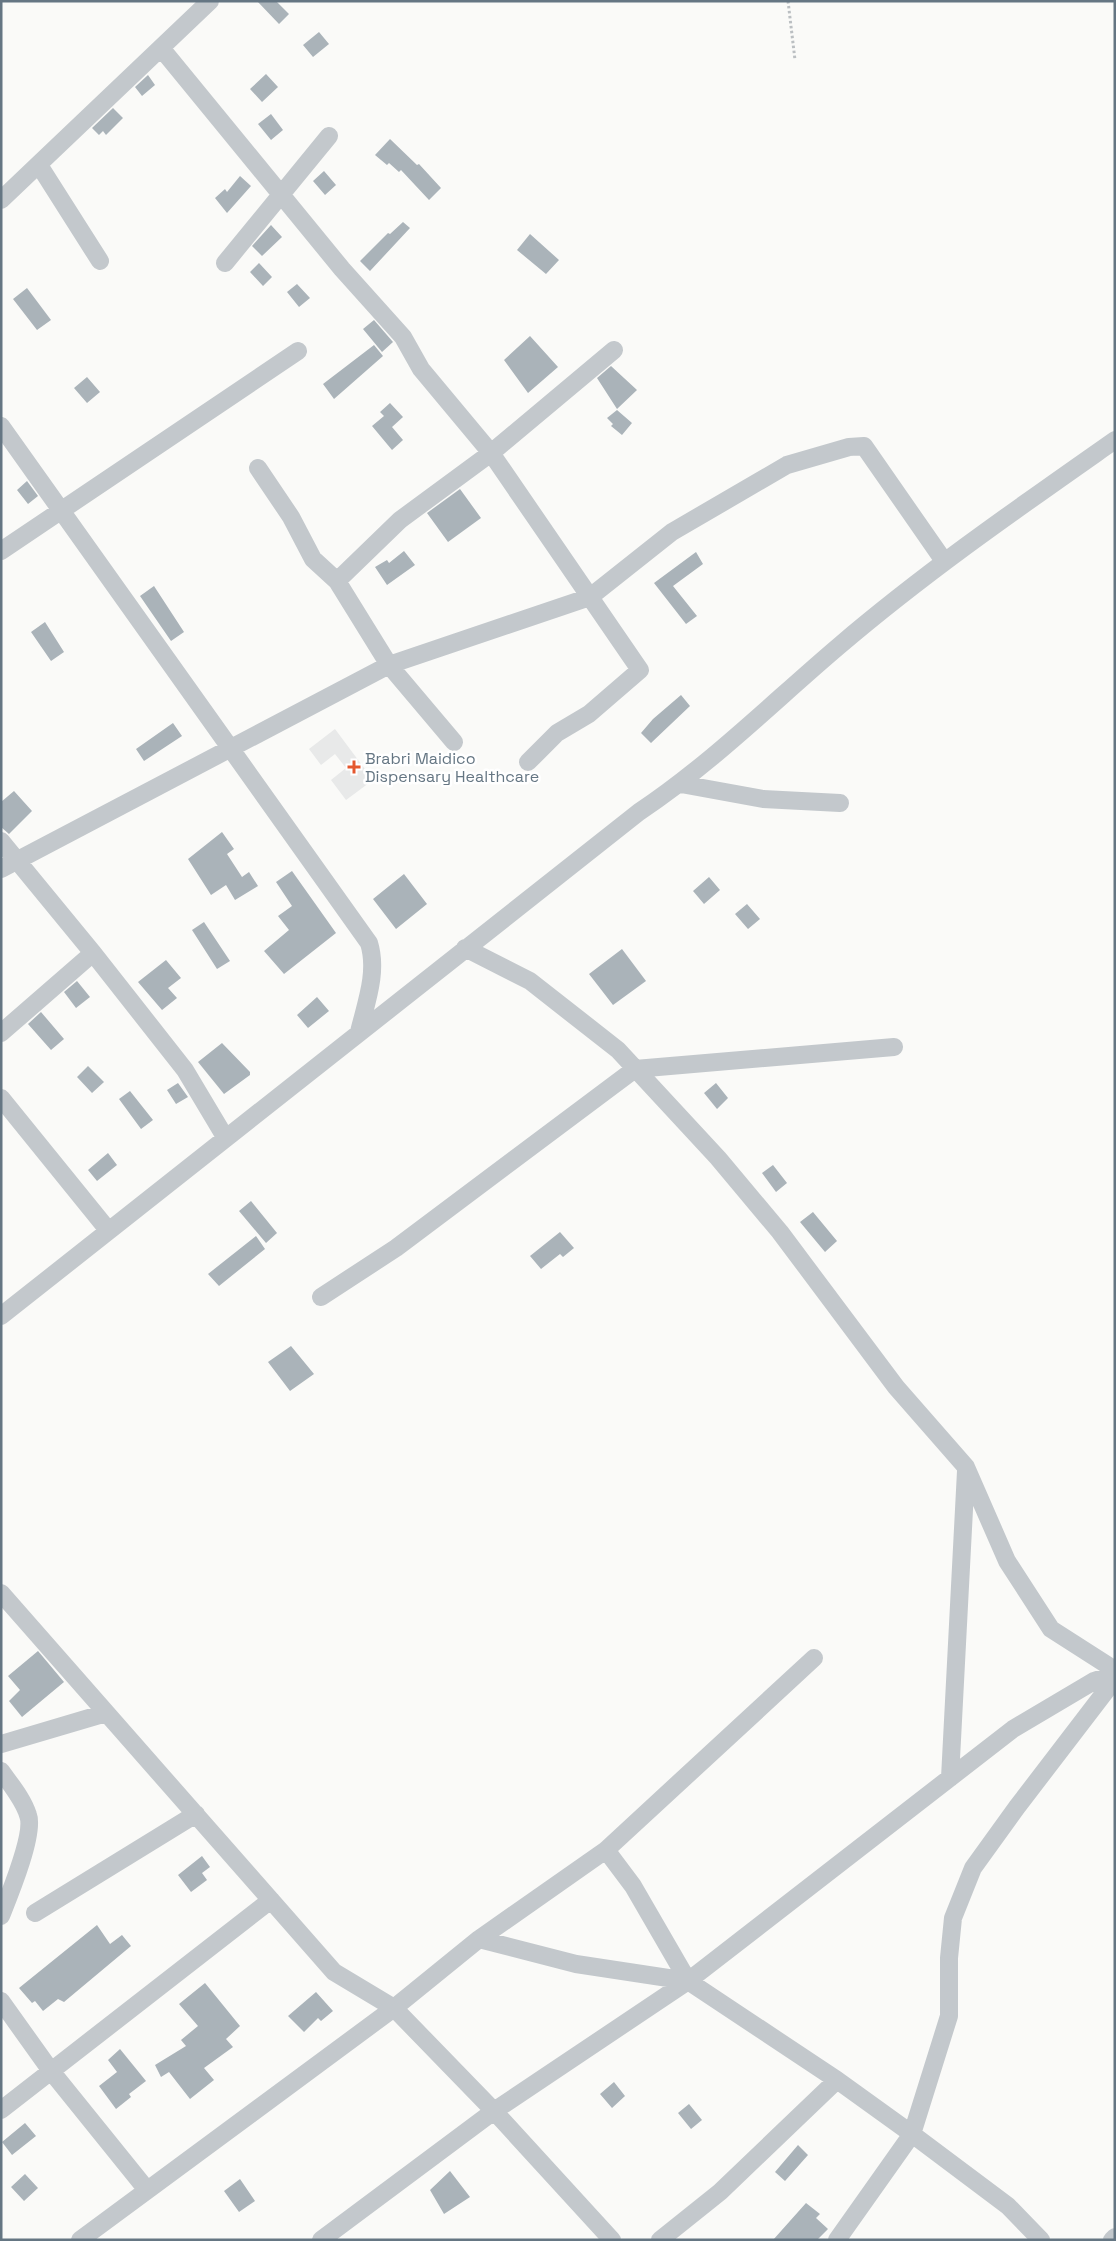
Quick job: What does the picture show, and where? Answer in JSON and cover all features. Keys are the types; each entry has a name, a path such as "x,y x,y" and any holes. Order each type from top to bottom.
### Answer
{"street":[{"path":"1,200 210,1"},
{"path":"161,48 342,268 403,337 421,369 492,453 640,670 589,714 557,733 528,762"},
{"path":"224,264 329,136"},
{"path":"38,166 100,261"},
{"path":"337,581 400,520 492,453 614,350"},
{"path":"1,551 298,351"},
{"path":"1,426 369,943 374,958 373,971 359,1032"},
{"path":"1,1316 465,948 639,812 681,784 840,645 944,561 1115,440"},
{"path":"1,869 390,665 590,597 672,532 787,465 848,447 864,446 944,561"},
{"path":"258,468 291,516 313,558 337,581 390,665 454,742"},
{"path":"681,784 763,799 840,802"},
{"path":"1,841 93,953 185,1070 225,1137"},
{"path":"465,948 530,981 618,1050 736,1180 780,1232 896,1387 966,1467 1007,1561 1051,1629 1115,1670"},
{"path":"1,1033 93,953"},
{"path":"321,1298 411,1237 636,1069 894,1047"},
{"path":"1,1098 108,1230"},
{"path":"950,1778 966,1467"},
{"path":"1,1593 334,1972 394,2008 494,2111 612,2240"},
{"path":"80,2240 394,2008 479,1939 606,1850 814,1658"},
{"path":"321,2240 494,2111 688,1981 1013,1729 1094,1681 1115,1674"},
{"path":"837,2240 912,2134 948,2016 949,1958 953,1918 973,1868 1016,1807 1115,1679"},
{"path":"1,1744 106,1712"},
{"path":"1,1772 17,1792 29,1816 28,1838 1,1916"},
{"path":"35,1913 196,1814"},
{"path":"606,1850 633,1886 688,1981"},
{"path":"1,2110 271,1900"},
{"path":"479,1939 576,1964 688,1981 837,2080 912,2134 1008,2206 1041,2240"},
{"path":"1,2001 52,2071 147,2190"},
{"path":"660,2240 720,2192 837,2080"},
{"path":"1112,2240 1115,2237"}],"path":[{"path":"788,1 795,60"}],"shaded area":[{"name":"Brabri Maidico Dispensary Healthcare","path":"335,729 373,780 346,800 331,780 346,768 335,754 321,765 309,749"}],"building":[{"path":"257,1 276,1 289,14 279,24"},
{"path":"319,32 329,44 313,57 303,45"},
{"path":"266,74 278,87 262,102 250,89"},
{"path":"148,75 155,85 142,96 135,87"},
{"path":"113,108 123,118 106,135 103,131 99,135 92,128"},
{"path":"271,114 283,130 271,140 258,124"},
{"path":"390,139 417,165 419,164 441,188 429,200 401,170 399,172 389,163 387,165 375,155"},
{"path":"324,171 336,185 325,195 313,181"},
{"path":"240,176 251,186 227,213 215,198 225,189 227,192"},
{"path":"403,222 410,228 370,271 360,261 388,233 390,234"},
{"path":"271,225 282,237 262,256 252,246"},
{"path":"530,234 559,260 546,274 517,250"},
{"path":"259,263 272,277 263,286 250,272"},
{"path":"297,284 310,298 299,307 287,292"},
{"path":"27,288 51,320 37,330 13,299"},
{"path":"374,320 393,342 382,352 363,329"},
{"path":"530,336 558,367 528,393 504,360"},
{"path":"374,345 383,356 334,399 323,384"},
{"path":"611,366 637,390 617,409 597,378"},
{"path":"87,377 100,392 87,403 74,388"},
{"path":"390,403 403,417 392,427 403,440 392,450 372,426 384,416 380,412"},
{"path":"617,410 632,423 622,435 611,426 613,424 607,418"},
{"path":"27,481 38,496 28,504 17,490"},
{"path":"460,489 481,518 448,542 427,513"},
{"path":"404,551 415,565 387,585 375,567 387,560 389,563"},
{"path":"696,552 703,564 673,586 697,616 686,624 654,583"},
{"path":"154,586 184,632 171,641 140,596"},
{"path":"45,622 64,652 51,661 31,632"},
{"path":"681,695 690,706 651,743 641,733 653,719"},
{"path":"173,723 182,736 144,761 136,749"},
{"path":"14,791 32,811 9,834 1,827 1,802"},
{"path":"222,832 234,849 227,854 242,877 249,872 258,886 235,900 226,885 211,895 188,859"},
{"path":"292,871 336,933 284,974 264,951 289,930 278,916 292,906 276,882"},
{"path":"404,874 427,904 396,929 373,899"},
{"path":"709,877 720,890 704,904 693,891"},
{"path":"747,904 760,919 748,929 735,914"},
{"path":"204,922 230,961 217,969 192,930"},
{"path":"622,949 646,981 613,1005 589,974"},
{"path":"166,960 181,978 168,988 177,998 162,1010 138,982"},
{"path":"77,981 90,997 76,1008 64,992"},
{"path":"317,997 329,1011 308,1028 297,1015"},
{"path":"41,1012 64,1039 51,1050 28,1024"},
{"path":"222,1043 250,1072 250,1075 224,1094 198,1062"},
{"path":"88,1066 104,1082 92,1093 77,1077"},
{"path":"178,1083 188,1097 176,1104 167,1090"},
{"path":"716,1083 728,1098 717,1109 704,1093"},
{"path":"130,1091 153,1120 141,1129 119,1099"},
{"path":"108,1153 117,1165 97,1181 88,1170"},
{"path":"773,1165 787,1183 776,1192 762,1173"},
{"path":"251,1201 277,1233 266,1243 239,1211"},
{"path":"813,1212 837,1241 825,1252 800,1222"},
{"path":"560,1232 574,1248 563,1257 560,1254 541,1269 530,1256"},
{"path":"256,1236 265,1249 219,1286 208,1274"},
{"path":"291,1346 314,1374 290,1391 268,1362"},
{"path":"38,1651 64,1682 22,1717 9,1701 20,1690 8,1676"},
{"path":"202,1856 210,1867 202,1873 207,1880 191,1892 178,1875"},
{"path":"97,1925 110,1944 122,1935 131,1946 64,2002 58,1999 43,2011 35,2001 32,2003 19,1988"},
{"path":"205,1983 240,2026 226,2039 233,2047 204,2068 214,2080 190,2099 169,2072 161,2077 155,2065 186,2046 181,2040 198,2026 179,2004"},
{"path":"316,1992 333,2011 321,2021 318,2018 304,2032 288,2016"},
{"path":"120,2049 146,2081 129,2094 131,2097 116,2109 99,2086 117,2072 108,2060"},
{"path":"614,2082 625,2096 612,2108 600,2094"},
{"path":"689,2104 702,2120 691,2129 678,2113"},
{"path":"25,2123 36,2136 12,2155 2,2142"},
{"path":"798,2145 808,2155 785,2181 775,2172"},
{"path":"450,2171 470,2197 444,2214 430,2190"},
{"path":"25,2174 38,2188 24,2201 11,2187"},
{"path":"240,2179 255,2201 239,2212 224,2191"},
{"path":"806,2203 820,2214 816,2218 828,2229 817,2240 773,2240"}],"place":[{"name":"Brabri Maidico Dispensary Healthcare","path":"354,767"}]}
